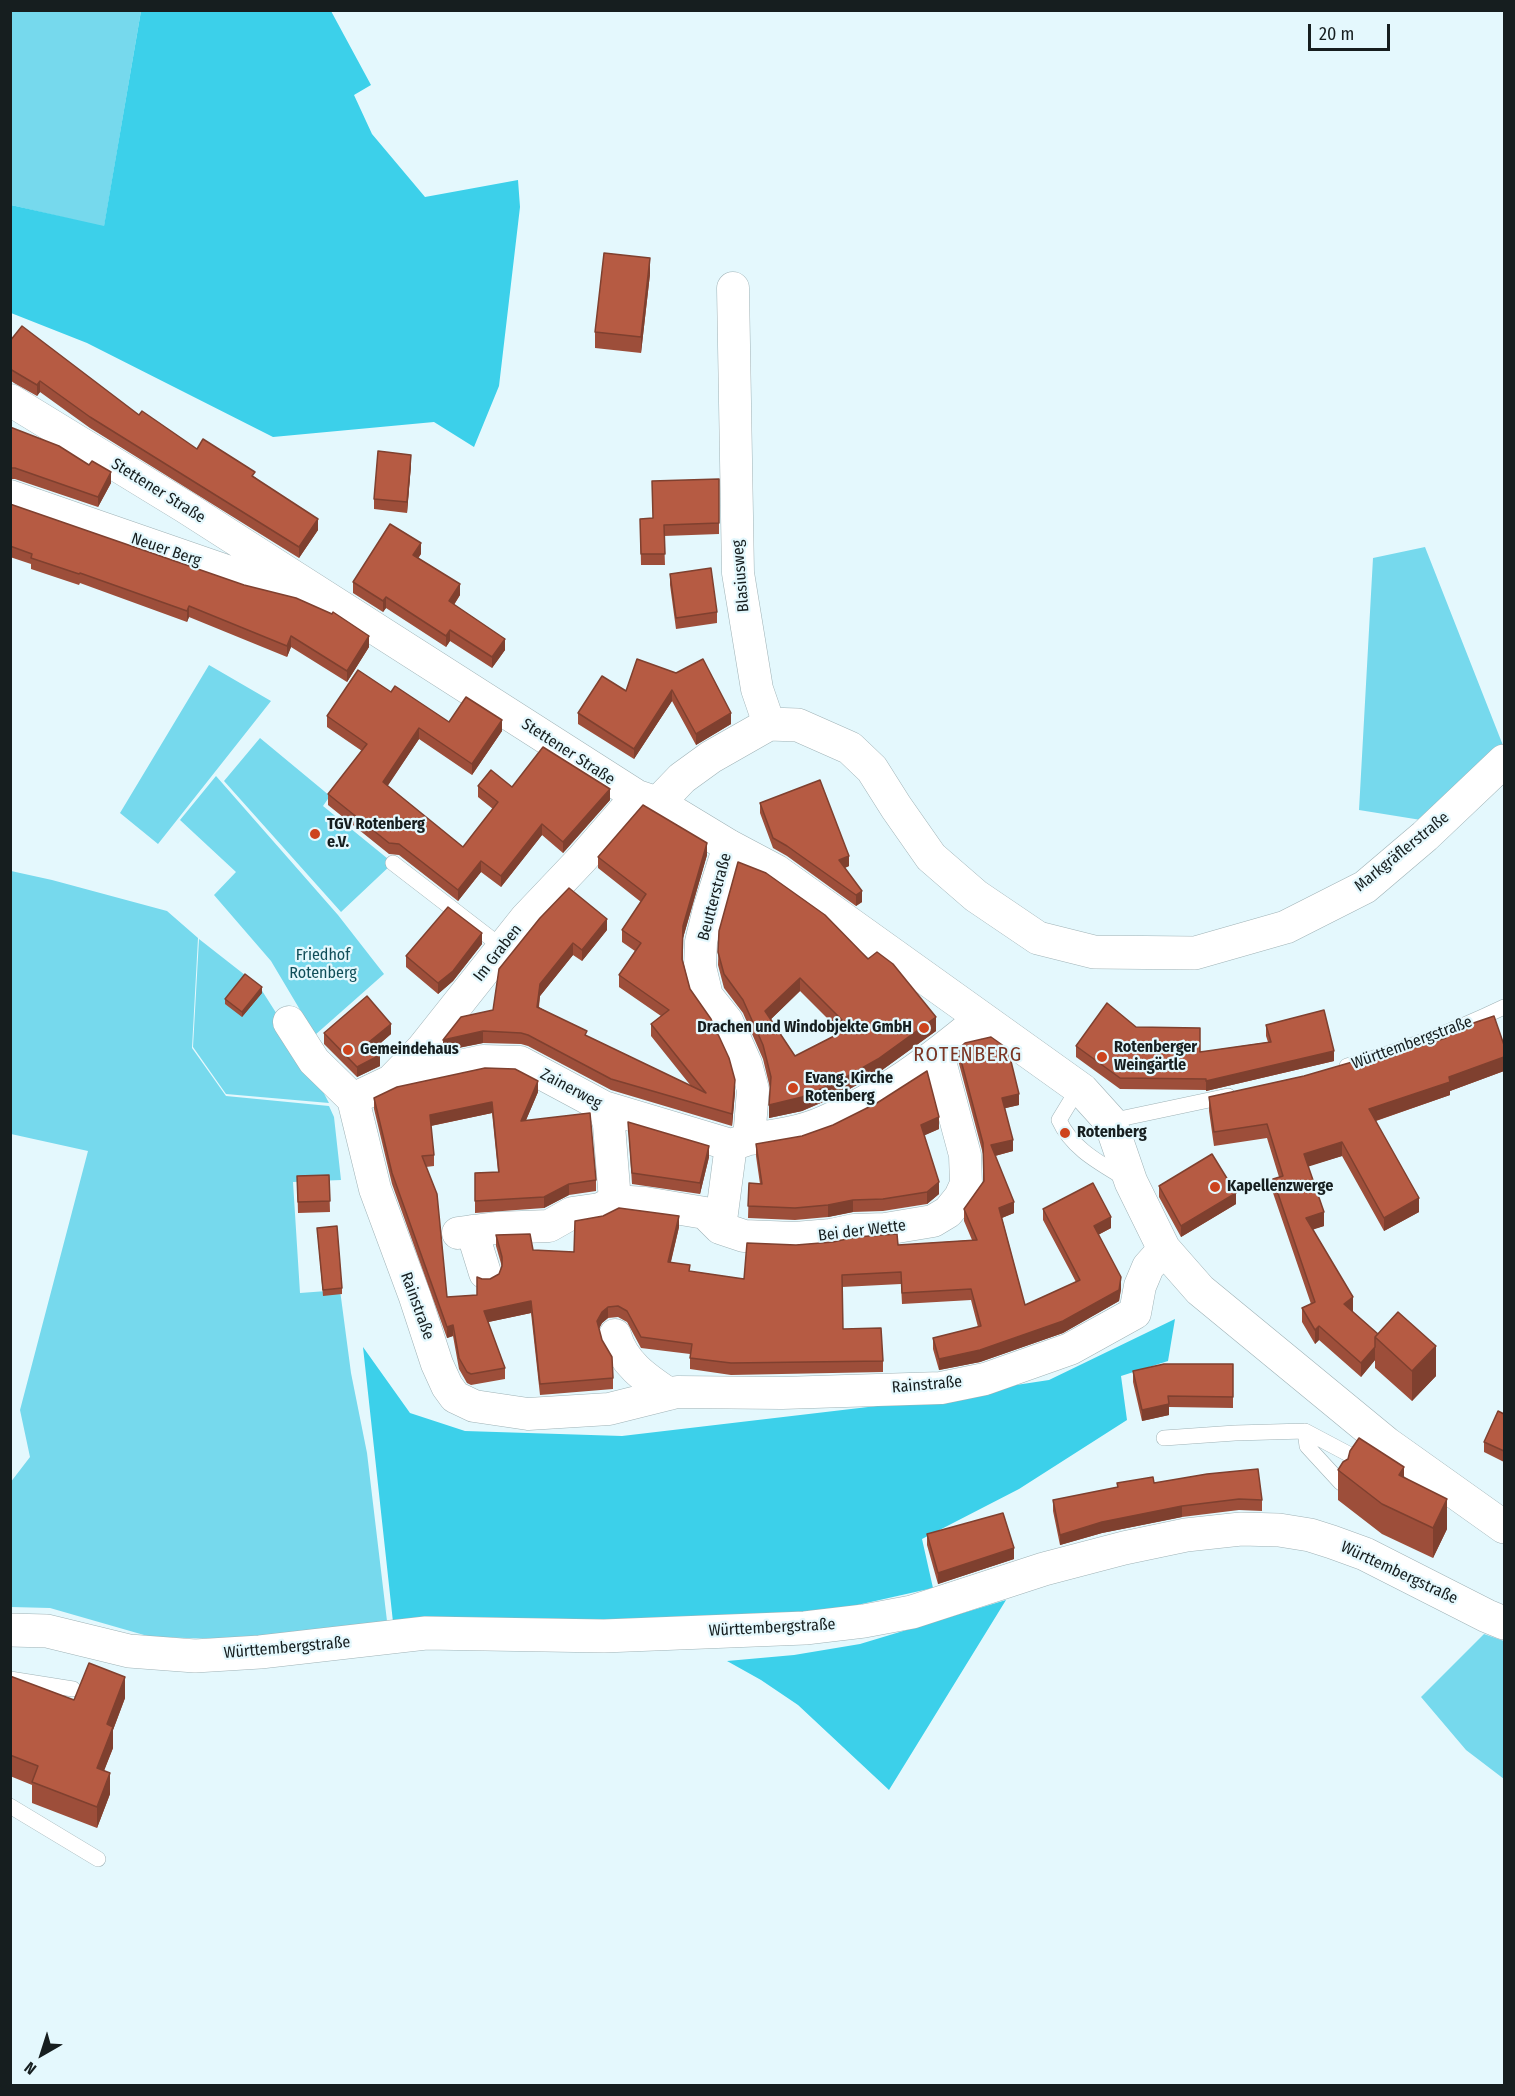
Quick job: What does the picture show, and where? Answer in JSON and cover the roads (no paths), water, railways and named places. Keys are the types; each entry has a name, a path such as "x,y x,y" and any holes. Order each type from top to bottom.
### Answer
{"street":[{"name":"Blasiusweg","path":"733,288 738,573 757,689 769,724"},
{"name":"Stettener Straße","path":"10,400 185,507 647,799 776,871 1082,1090 1110,1121"},
{"name":"Neuer Berg","path":"10,496 250,579 323,596"},
{"name":"Markgräflerstraße","path":"769,724 798,725 850,748 872,769 931,857 976,896 1038,938 1094,952 1195,953 1286,927 1365,887 1425,836 1504,761"},
{"path":"647,799 769,724"},
{"name":"Im Graben","path":"353,1099 391,1081 422,1050 526,918 582,859 647,799"},
{"name":"Beutterstraße","path":"720,1228 753,1090 746,1064 727,1021 707,996 700,967 701,942 729,846"},
{"path":"740,1142 784,1134 824,1122 868,1101 938,1054 980,1019"},
{"path":"289,1022 314,1061 353,1099"},
{"name":"Bei der Wette","path":"485,1273 465,1232 549,1226 572,1213 600,1209 615,1201 705,1213 720,1228 744,1236 795,1239 933,1221 948,1212 960,1197 966,1184 965,1155 938,1054"},
{"name":"Zainerweg","path":"391,1081 483,1062 520,1062 604,1107 740,1142"},
{"name":"Rainstraße","path":"353,1099 375,1189 437,1364 455,1397 474,1406 528,1414 609,1409 677,1392 782,1393 941,1388 985,1379 1070,1349 1135,1313 1140,1286 1148,1267 1164,1249"},
{"path":"604,1107 609,1125 615,1201"},
{"path":"1110,1121 1131,1182 1164,1249 1200,1290 1386,1443 1504,1527"},
{"path":"615,1335 619,1351 650,1381 669,1394"},
{"name":"Württembergstraße","path":"10,1630 47,1631 129,1651 195,1656 260,1652 426,1633 604,1636 805,1628 864,1621 912,1612 1044,1569 1124,1548 1186,1535 1241,1529 1279,1530 1310,1535 1332,1542 1365,1554 1504,1623"}],"lane":[{"path":"393,863 502,947"},
{"name":"Württembergstraße","path":"1336,1069 1379,1058 1467,1025 1504,1006"},
{"path":"1082,1090 1073,1097 1059,1120 1065,1132 1082,1151 1131,1182"},
{"path":"1110,1121 1239,1094"},
{"path":"1164,1438 1305,1431 1356,1458 1386,1443"},
{"path":"1305,1431 1307,1446 1341,1483"},
{"path":"10,1679 73,1689"},
{"path":"10,1806 98,1859"}],"place":[{"name":"TGV Rotenberg e.V.","path":"315,834"},
{"name":"Drachen und Windobjekte GmbH","path":"924,1028"},
{"name":"Gemeindehaus","path":"348,1050"},
{"name":"Rotenberger Weingärtle","path":"1102,1057"},
{"name":"Evang. Kirche Rotenberg","path":"793,1088"},
{"name":"Rotenberg","path":"1065,1133"},
{"name":"Kapellenzwerge","path":"1215,1187"}],"district":[{"name":"ROTENBERG","path":"968,1055"}],"park label":[{"name":"Friedhof Rotenberg","path":"323,965"}]}
